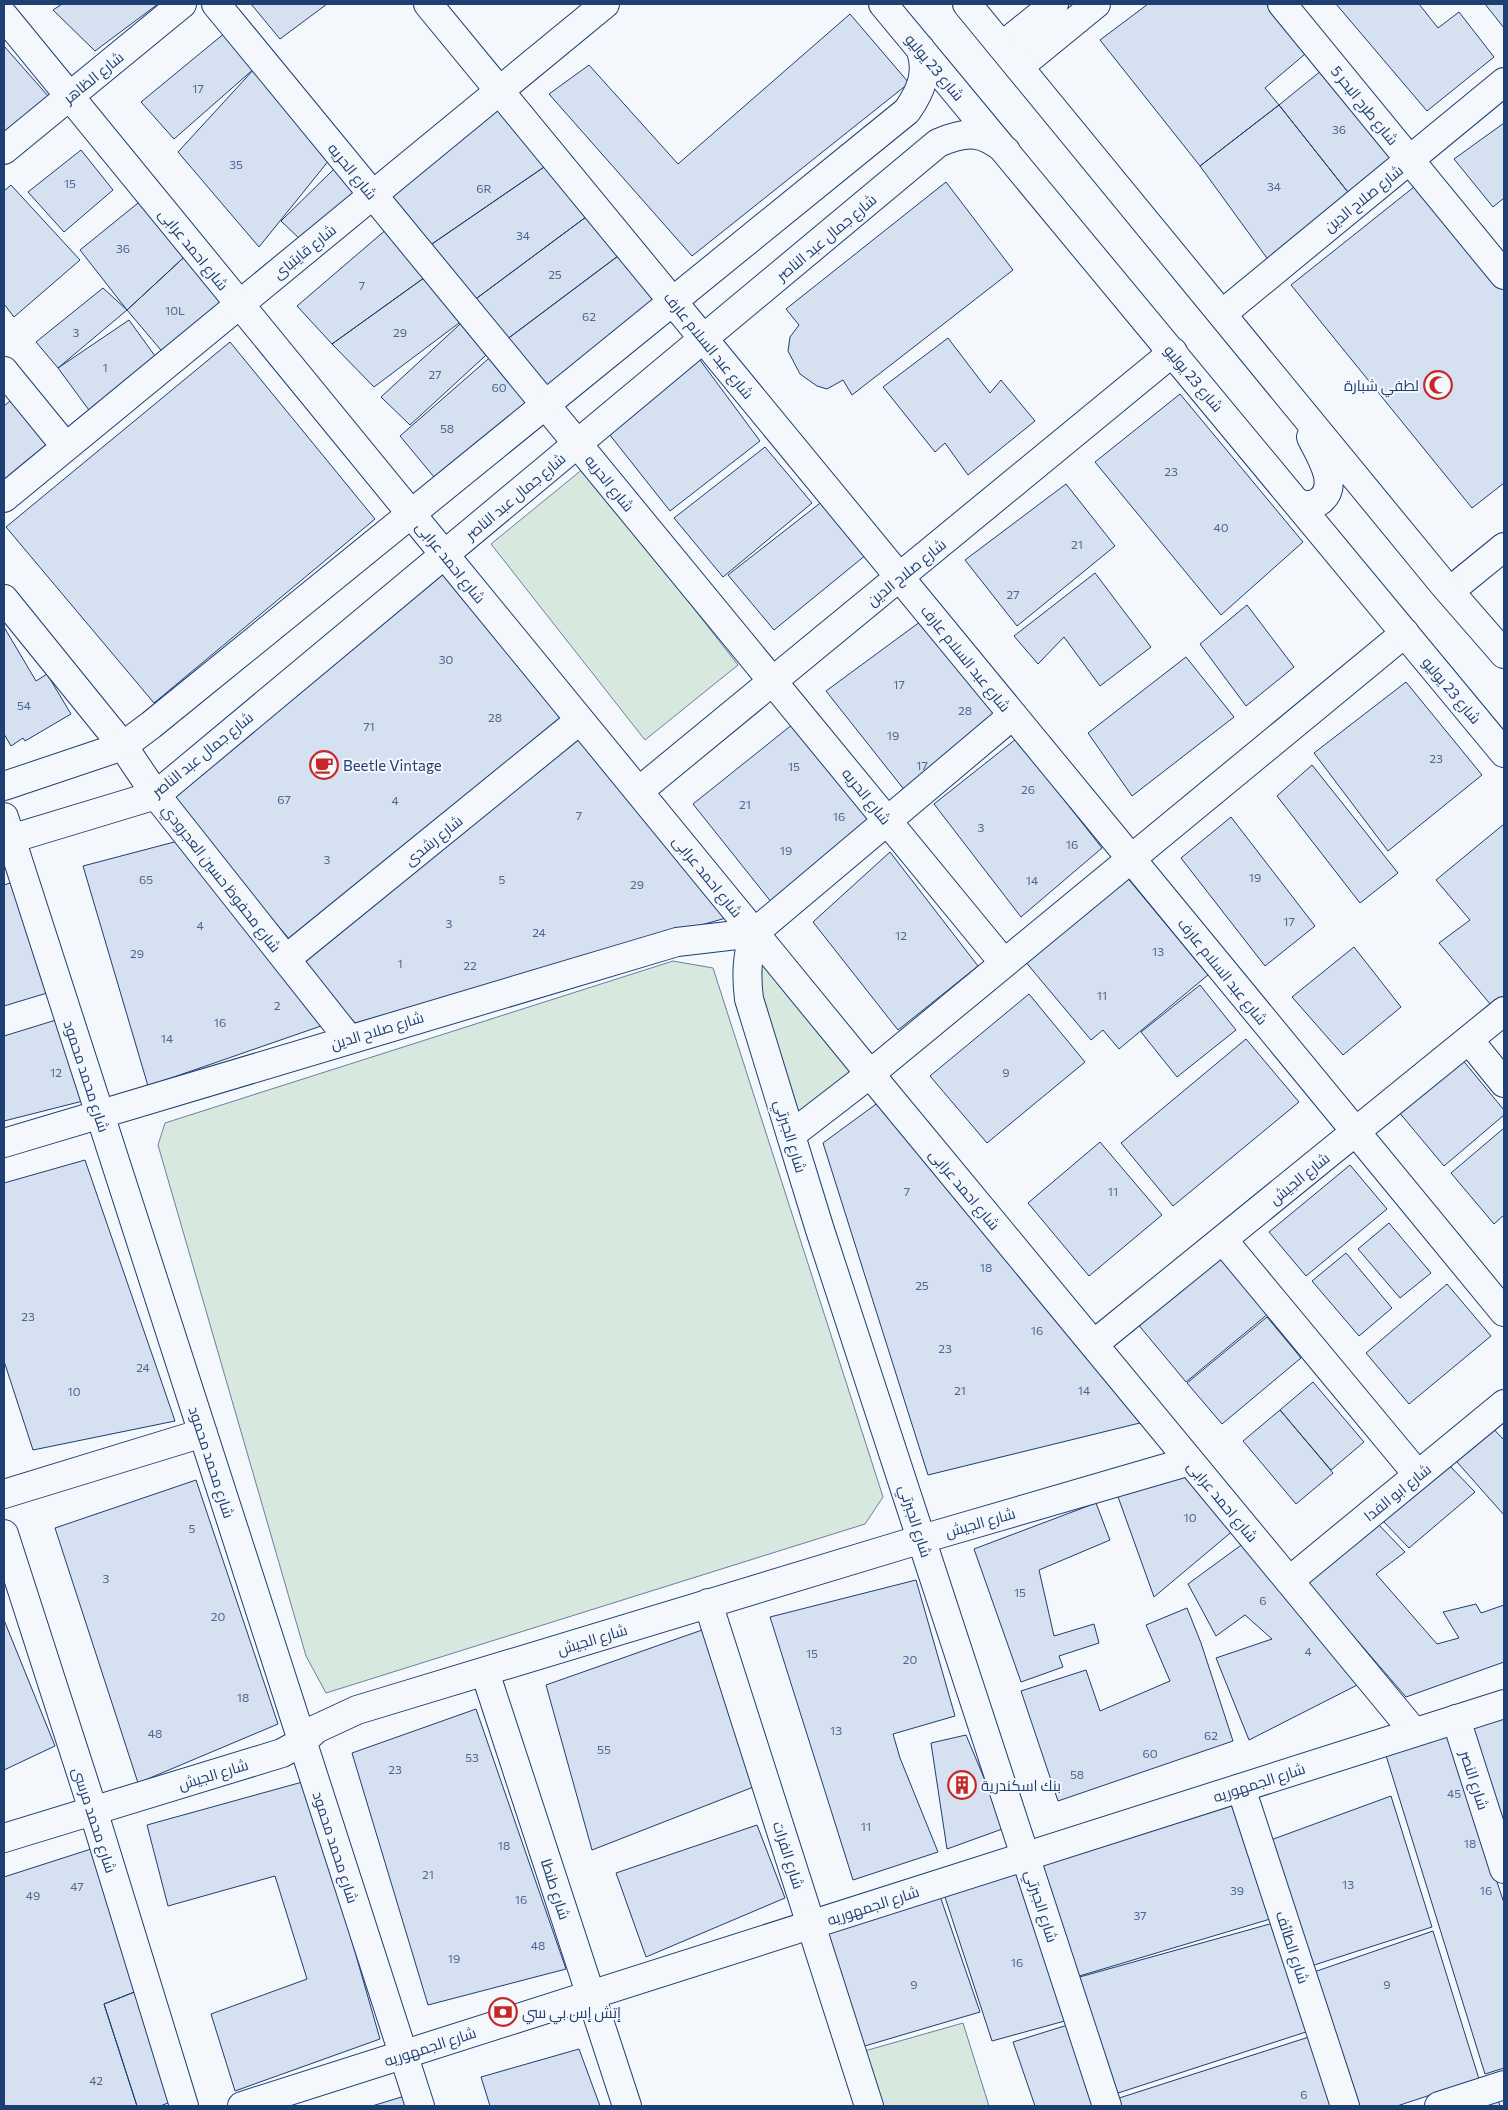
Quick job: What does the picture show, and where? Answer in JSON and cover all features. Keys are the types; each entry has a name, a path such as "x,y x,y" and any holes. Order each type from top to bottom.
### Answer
{"street":[{"name":"شارع الظاهر","path":"4,150 182,4"},
{"name":"شارع الحريه","path":"216,4 1004,963"},
{"name":"شارع عبد السلام عارف","path":"428,4 1504,1312"},
{"name":"شارع قايتباى","path":"4,498 605,4"},
{"name":"شارع 23 يوليو","path":"883,4 1504,754"},
{"path":"968,4 1450,591 1504,654"},
{"path":"1002,46 1054,4"},
{"path":"1019,67 1096,4"},
{"name":"شارع طرح البحر 5","path":"1282,4 1504,275"},
{"name":"شارع احمد عرابى","path":"4,16 754,933 1414,1732"},
{"path":"4,786 124,746 908,111 917,97 923,81 924,64 920,48"},
{"name":"شارع صلاح الدين","path":"1222,314 1504,82"},
{"name":"شارع جمال عبد الناصر","path":"6,832 156,795 938,143 958,134 974,135 991,140 1006,151"},
{"name":"شارع صلاح الدين","path":"639,791 1173,352"},
{"path":"4,371 66,447"},
{"path":"1298,503 1312,505 1319,502 1324,497 1329,483 1328,476 1300,409"},
{"path":"1450,591 1504,547"},
{"name":"شارع محفوظ حسين العجرودي","path":"4,599 124,746 156,795 349,1039"},
{"path":"791,1135 870,1074 1405,633"},
{"path":"754,933 1013,715"},
{"name":"شارع رشدى","path":"286,959 580,720"},
{"name":"شارع محمد محمود","path":"6,832 100,1115 420,2106"},
{"name":"شارع صلاح الدين","path":"4,1144 677,942 754,933"},
{"name":"شارع الجبرتي","path":"754,933 748,954 746,978 749,999 791,1135 1107,2106"},
{"name":"شارع الجيش","path":"1094,1344 1504,1011"},
{"path":"1469,1040 1504,1083"},
{"path":"1223,1240 1418,1475"},
{"name":"شارع ابو الفدا","path":"1289,1581 1504,1404"},
{"path":"4,1494 203,1433"},
{"name":"شارع الجيش","path":"4,1838 282,1753 302,1742 316,1729 357,1710 922,1539 1190,1461"},
{"name":"شارع محمد مرسى","path":"4,1534 93,1810 184,2106"},
{"name":"شارع الفرات","path":"708,1603 869,2106"},
{"name":"شارع طنطا","path":"485,1672 627,2106"},
{"name":"شارع الجمهوريه","path":"242,2106 1504,1704"},
{"name":"شارع النصر","path":"1456,1719 1504,1868"},
{"name":"شارع الطائف","path":"1241,1788 1346,2106"},
{"path":"1439,2106 1504,2085"}],"shaded area":[{"path":"584,468 738,665 645,740 491,544"},
{"path":"766,958 859,1074 793,1124 750,972"},
{"path":"673,961 713,968 883,1497 865,1524 326,1693 306,1656 158,1145 165,1123"},
{"path":"963,2023 989,2106 878,2106 861,2052"}],"building":[{"path":"62,4 158,4 95,51 53,10"},
{"path":"251,4 327,4 280,39"},
{"path":"1148,4 1273,4 1311,49 1265,88 1279,105 1200,166 1100,40"},
{"path":"1336,4 1419,4 1438,28 1459,12 1494,57 1427,111"},
{"path":"1485,4 1504,4 1504,28"},
{"path":"850,14 909,83 692,256 549,94 589,65 678,164"},
{"path":"226,32 256,67 174,139 141,102"},
{"path":"4,46 49,97 4,132"},
{"path":"1327,66 1403,160 1355,201 1279,105"},
{"path":"256,67 330,159 259,247 178,152"},
{"path":"1279,105 1355,201 1272,265 1200,166"},
{"path":"496,107 547,165 429,246 384,196"},
{"path":"1504,123 1504,198 1493,207 1454,159"},
{"path":"81,150 113,190 64,232 28,192"},
{"path":"547,165 590,214 473,301 429,246"},
{"path":"335,168 362,204 304,243 281,221"},
{"path":"946,182 1013,270 852,395 843,380 827,389 817,386 800,374 788,351 790,337 799,325 786,309"},
{"name":"لطفي شبارة","path":"1419,183 1504,288 1504,483 1472,508 1291,285"},
{"path":"11,185 80,260 14,317 4,304 4,191"},
{"path":"143,199 194,248 127,310 80,250"},
{"path":"590,214 622,253 506,340 473,301"},
{"path":"388,228 435,270 332,344 297,306"},
{"path":"194,248 228,302 165,355 127,310"},
{"path":"622,253 663,302 547,395 506,340"},
{"path":"435,270 471,314 374,387 332,344"},
{"path":"103,288 127,310 58,368 36,342"},
{"path":"471,314 497,345 410,425 381,397"},
{"path":"129,320 155,356 97,421 58,368"},
{"path":"948,338 990,393 1001,380 1035,421 968,475 945,443 935,452 883,387"},
{"path":"230,342 375,519 154,703 6,527"},
{"path":"495,353 536,403 434,477 400,436"},
{"path":"697,356 760,441 670,511 602,425"},
{"path":"21,392 51,443 4,498 4,406"},
{"path":"1180,394 1303,542 1221,615 1095,462"},
{"path":"765,447 812,503 723,577 674,518"},
{"path":"1066,484 1115,546 1017,626 965,560"},
{"path":"828,497 872,550 774,630 728,575"},
{"path":"444,571 567,718 290,940 168,795"},
{"path":"1095,573 1151,647 1100,686 1064,637 1038,664 1014,636"},
{"path":"1247,605 1294,667 1246,706 1200,644"},
{"path":"928,616 1004,716 906,792 826,691"},
{"path":"4,627 36,681 47,674 71,714 25,741 23,738 11,746 4,734"},
{"path":"1186,657 1234,717 1132,796 1088,733"},
{"path":"1406,682 1482,775 1388,851 1314,753"},
{"path":"793,724 870,820 772,903 693,804"},
{"path":"578,738 726,918 355,1023 302,962"},
{"path":"1016,739 1102,848 1021,917 934,804"},
{"path":"1312,765 1398,873 1360,903 1277,796"},
{"path":"1231,817 1315,926 1265,966 1181,858"},
{"path":"1504,824 1504,1004 1496,1011 1439,943 1470,920 1436,880"},
{"path":"178,841 321,1026 148,1086 83,866"},
{"path":"890,852 978,966 898,1030 813,922"},
{"path":"1125,875 1208,975 1119,1049 1103,1030 1091,1040 1024,960"},
{"path":"13,882 47,993 4,1006 4,885"},
{"path":"1354,947 1401,1007 1343,1055 1292,997"},
{"path":"1200,985 1236,1030 1177,1077 1141,1032"},
{"path":"1029,994 1085,1062 987,1143 930,1076"},
{"path":"56,1020 83,1101 4,1121 4,1036"},
{"path":"1246,1039 1299,1102 1173,1206 1121,1143"},
{"path":"1461,1058 1504,1110 1504,1115 1444,1166 1398,1111"},
{"path":"883,1099 1144,1422 928,1475 823,1143"},
{"path":"1504,1128 1504,1215 1494,1224 1451,1173"},
{"path":"1100,1142 1162,1215 1089,1276 1028,1203"},
{"path":"85,1160 175,1421 33,1450 4,1361 4,1183"},
{"path":"1350,1165 1387,1209 1306,1276 1269,1232"},
{"path":"1389,1223 1431,1273 1400,1298 1358,1249"},
{"path":"1346,1253 1392,1308 1359,1336 1312,1281"},
{"path":"1219,1254 1269,1313 1186,1382 1136,1322"},
{"path":"1447,1284 1491,1336 1409,1404 1366,1353"},
{"path":"1267,1317 1301,1358 1222,1424 1187,1383"},
{"path":"1313,1382 1364,1442 1331,1470 1280,1410"},
{"path":"1280,1410 1333,1473 1296,1504 1243,1441"},
{"path":"1487,1422 1504,1440 1504,1515 1449,1453"},
{"path":"1447,1463 1475,1492 1409,1548 1381,1519"},
{"path":"1194,1472 1235,1529 1154,1597 1117,1494"},
{"path":"196,1480 278,1724 138,1783 55,1528"},
{"path":"1096,1503 1110,1540 1039,1570 1054,1636 1094,1624 1099,1643 1059,1656 1063,1667 1021,1682 974,1549"},
{"path":"1377,1523 1405,1552 1376,1574 1437,1644 1459,1638 1443,1612 1476,1604 1481,1613 1504,1605 1504,1662 1406,1697 1306,1581"},
{"path":"1244,1543 1369,1679 1249,1740 1216,1658 1272,1639 1245,1615 1216,1636 1188,1584"},
{"path":"916,1580 955,1716 893,1734 900,1758 938,1852 853,1880 770,1617"},
{"path":"1187,1608 1201,1643 1233,1741 1058,1801 1021,1691 1086,1670 1100,1711 1170,1681 1146,1625"},
{"path":"4,1620 55,1746 4,1770"},
{"path":"702,1630 756,1786 592,1850 546,1685"},
{"path":"476,1709 566,1969 428,2005 352,1753"},
{"path":"1504,1716 1504,1844 1467,1728"},
{"path":"1447,1732 1504,1903 1504,2068 1485,2074 1384,1749"},
{"name":"بنك اسكندرية","path":"966,1735 1005,1828 947,1849 931,1743"},
{"path":"306,1781 380,2039 235,2091 211,2014 307,1979 275,1876 168,1906 147,1825"},
{"path":"1391,1796 1432,1927 1308,1967 1268,1841"},
{"path":"1237,1798 1277,1917 1076,1977 1032,1859"},
{"path":"757,1825 785,1898 646,1957 616,1873"},
{"path":"91,1849 137,1991 104,2004 137,2106 4,2106 4,1877"},
{"path":"1021,1866 1072,2019 992,2041 944,1894"},
{"path":"940,1896 980,2012 858,2048 822,1931"},
{"path":"1277,1922 1312,2030 1115,2094 1076,1978"},
{"path":"1433,1931 1479,2079 1397,2106 1358,2106 1314,1972"},
{"path":"137,1991 176,2100 160,2106 137,2106 104,2004"},
{"path":"1074,2023 1102,2106 1035,2106 1013,2042"},
{"path":"1312,2036 1338,2106 1115,2106 1113,2100"},
{"path":"579,2049 600,2106 490,2106 481,2077"},
{"path":"408,2095 411,2106 372,2106"},
{"path":"1497,2097 1500,2106 1467,2106"}],"place":[{"name":"لطفي شبارة","path":"1438,385"},
{"name":"Beetle Vintage","path":"324,765"},
{"name":"بنك اسكندرية","path":"962,1785"},
{"name":"إتش إس بي سي","path":"503,2012"}]}
